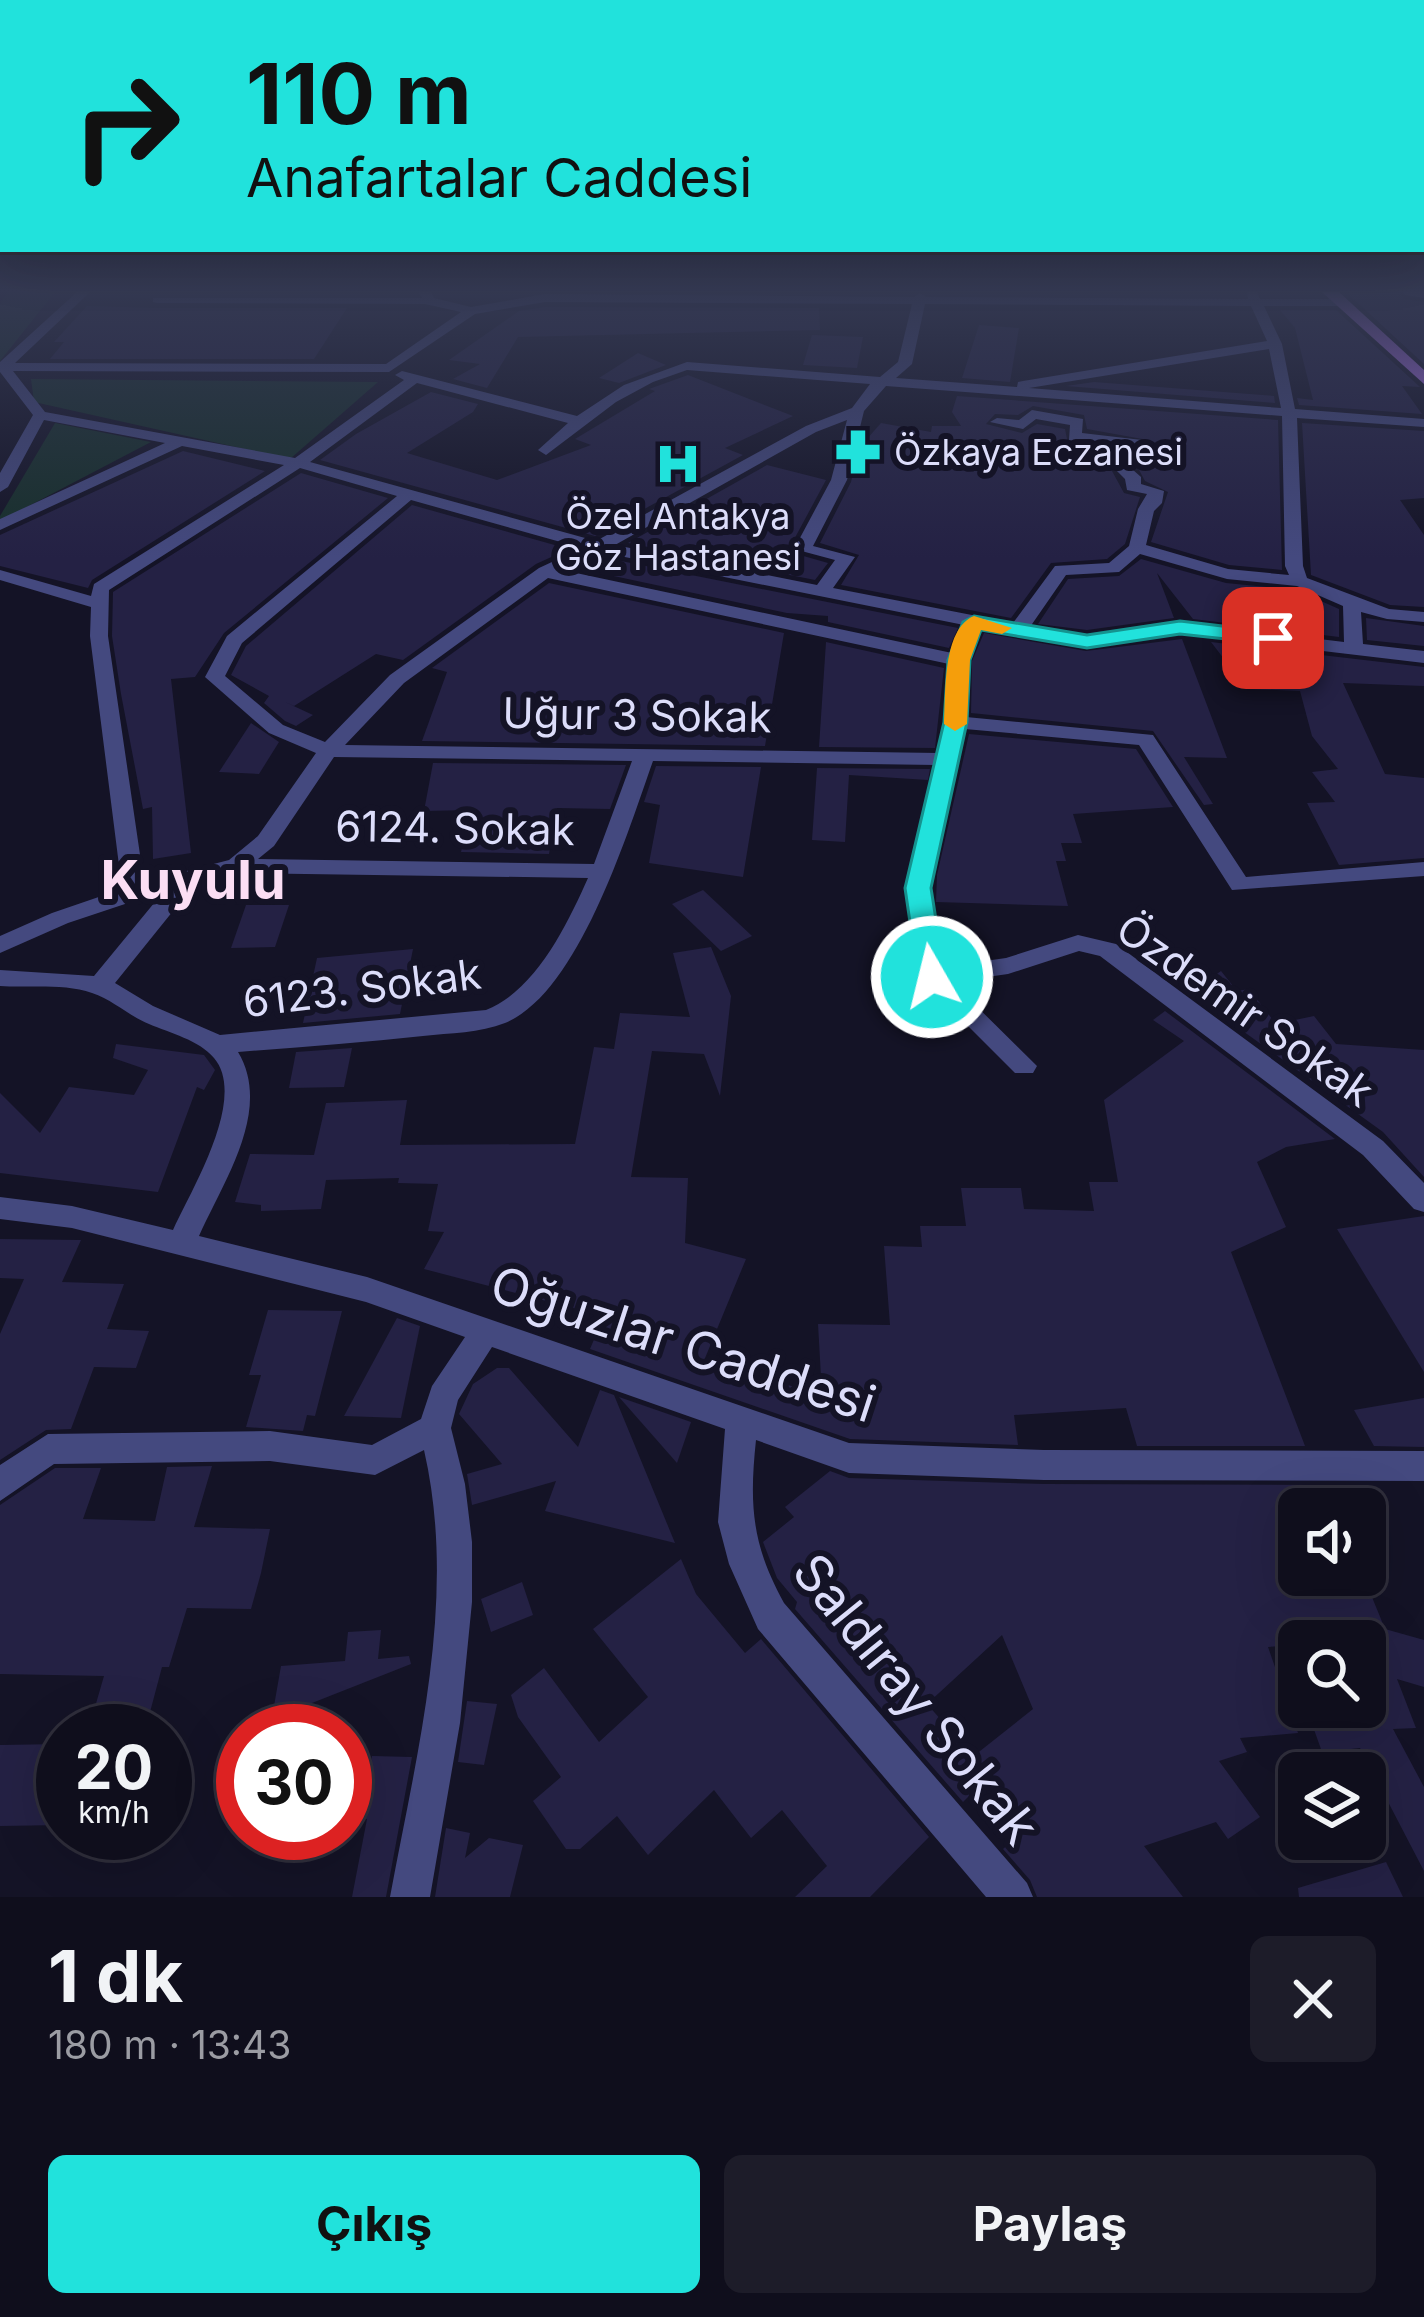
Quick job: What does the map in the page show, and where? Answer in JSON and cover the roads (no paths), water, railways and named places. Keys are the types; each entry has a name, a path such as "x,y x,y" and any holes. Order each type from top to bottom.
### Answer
{"street":[{"path":"13,381 40,415 298,463 596,546 1018,631 1087,641 1180,628 1424,657"},
{"path":"134,893 97,603 100,588 298,463 411,381 577,421"},
{"path":"546,450 577,421 648,381"},
{"path":"236,866 266,841 328,751 397,680 544,572 811,429 857,411 885,381"},
{"path":"889,381 979,392 1424,423"},
{"path":"979,392 1050,381"},
{"path":"1282,381 1289,413 1294,566 1300,581"},
{"path":"820,592 846,556 803,549 839,480 857,411"},
{"path":"998,422 1023,425 1032,414 1078,422 1074,437 1138,442 1124,470 1133,478 1133,487 1156,491 1154,503 1146,509 1144,534 1137,548 1113,568 1061,570 1018,631"},
{"path":"0,487 40,415"},
{"path":"0,525 181,441"},
{"path":"328,751 276,729 215,676 234,640 407,495"},
{"path":"1137,548 1227,574 1300,581 1387,614 1424,616"},
{"path":"544,572 959,660"},
{"path":"0,575 97,603"},
{"path":"1352,603 1354,648"},
{"path":"974,622 959,660 956,722 918,888 932,977 1024,1066"},
{"path":"956,722 1146,739 1240,885 1424,869"},
{"name":"Uğur 3 Sokak","path":"328,751 945,759"},
{"name":"6123. Sokak","path":"219,1043 499,1017 556,959 584,916 645,754"},
{"name":"6124. Sokak","path":"0,945 60,917 191,874 236,866 601,871"},
{"path":"99,986 191,874"},
{"name":"Özdemir Sokak","path":"932,977 1008,966 1078,943 1108,950 1373,1148 1424,1201"},
{"path":"0,978 99,986 148,1014 219,1043 235,1083 235,1123 181,1244"},
{"name":"Oğuzlar Caddesi","path":"0,1208 72,1217 368,1290 849,1458 1044,1465 1424,1466"},
{"path":"410,1897 442,1713 457,1555 449,1471 435,1428 443,1396 485,1332"},
{"name":"Saldıray Sokak","path":"742,1422 734,1531 743,1567 771,1616 1013,1897"},
{"path":"0,1485 48,1449 270,1446 375,1460 435,1428"}],"place":[{"name":"Özkaya Eczanesi","path":"858,452"},
{"name":"Özel Antakya Göz Hastanesi","path":"678,464"}],"district":[{"name":"Kuyulu","path":"193,880"}]}
